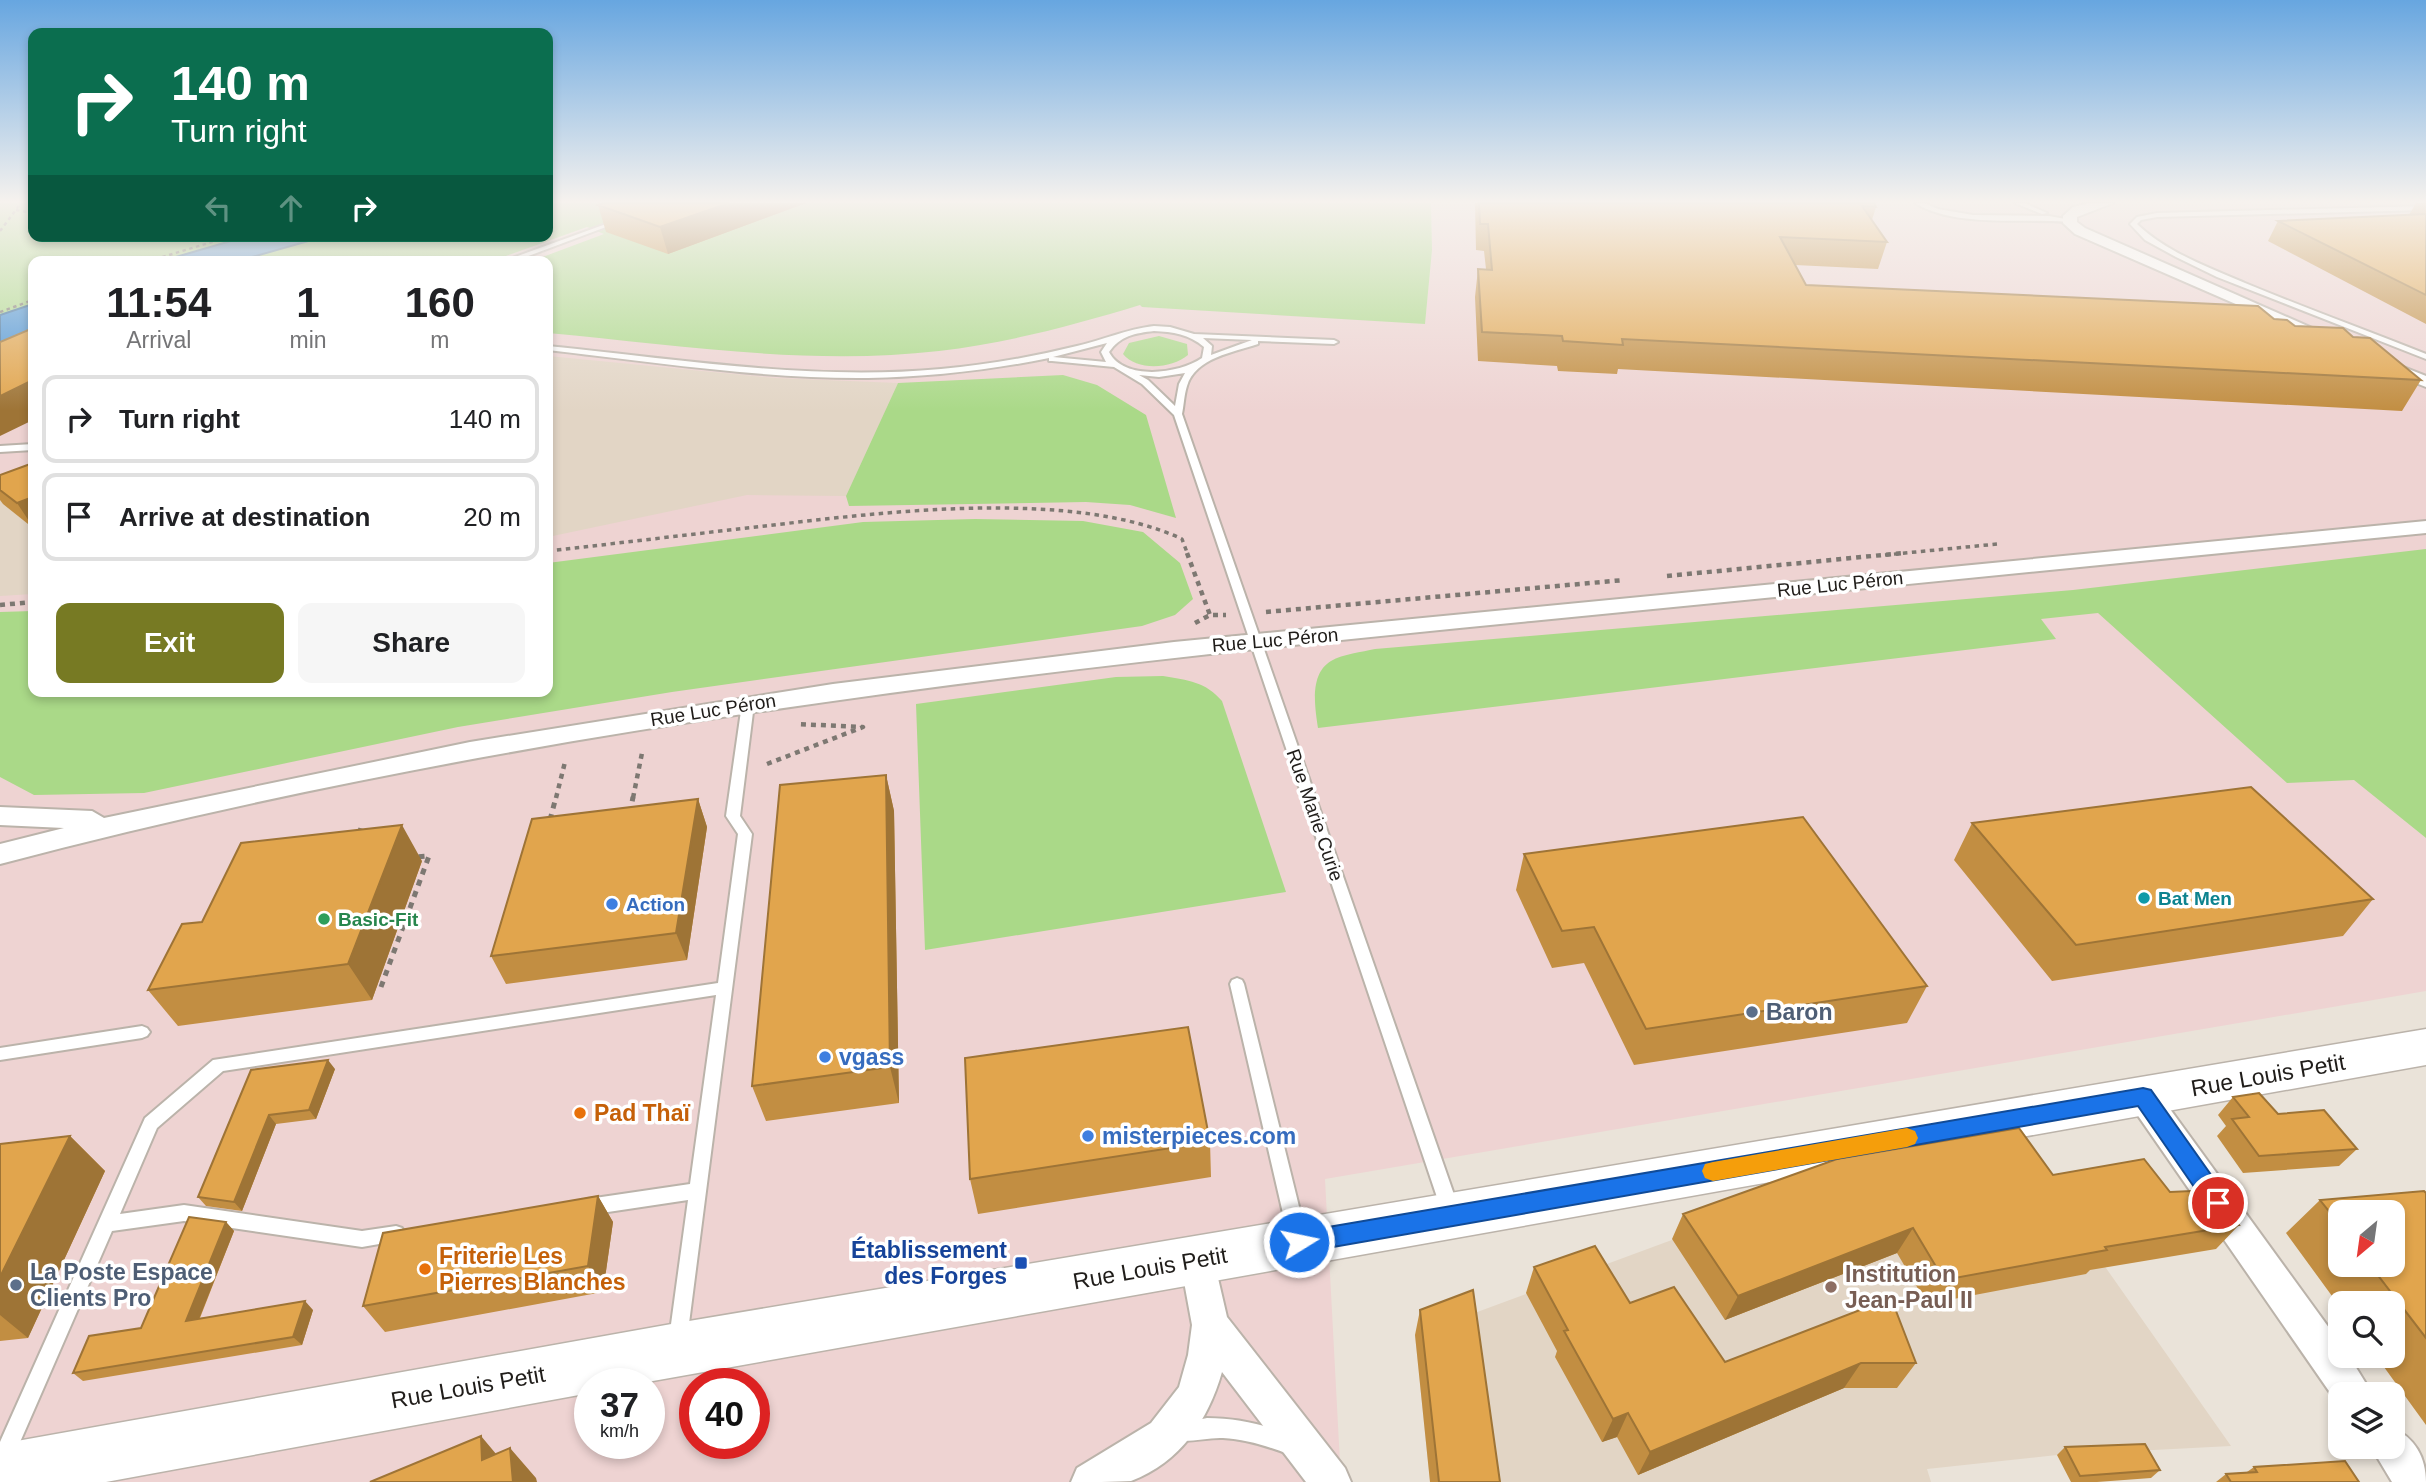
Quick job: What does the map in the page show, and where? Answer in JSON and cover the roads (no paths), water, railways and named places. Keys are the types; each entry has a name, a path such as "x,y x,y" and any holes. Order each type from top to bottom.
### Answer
{"street":[{"path":"2175,272 2349,348"},
{"path":"2375,360 2426,382"},
{"name":"Rue Luc Péron","path":"0,854 134,819 470,751 748,704 1030,665 2426,527"},
{"name":"Rue Luc Péron","path":"0,816 60,821 134,819"},
{"name":"Rue Louis Petit","path":"0,1473 677,1350 2426,1047"},
{"path":"2143,1097 2345,1382"},
{"path":"1091,1482 1166,1436 1200,1385 1210,1350 1210,1325 1198,1260"},
{"path":"1210,1325 1321,1468"},
{"path":"2400,1459 2416,1482"}],"lane":[{"path":"2218,272 2336,324 2426,356"},
{"path":"553,348 835,374 920,372 1017,360 1151,329 1269,340 1334,342"},
{"path":"1190,334 1208,346 1206,359"},
{"path":"1115,338 1105,352 1115,365"},
{"path":"1017,360 1065,360 1115,365 1130,371 1162,374 1192,368 1206,359 1269,340"},
{"path":"1178,414 1183,384 1192,368"},
{"name":"Rue Marie Curie","path":"1130,371 1159,393 1178,414 1452,1216"},
{"path":"0,449 28,447"},
{"path":"677,1350 745,834 733,816 748,704"},
{"path":"1237,984 1299,1242"},
{"path":"0,1465 151,1123 219,1065 726,988"},
{"path":"0,1054 142,1032"},
{"path":"564,1210 698,1191"},
{"path":"107,1224 184,1213 362,1239 416,1231"},
{"path":"1166,1436 1190,1429 1234,1429 1260,1434 1321,1468"}],"water":[{"path":"28,306 28,337 0,347 0,315"}],"place":[{"name":"Bat Men","path":"2144,898"},
{"name":"Action","path":"612,904"},
{"name":"Basic-Fit","path":"324,919"},
{"name":"Baron","path":"1752,1012"},
{"name":"vgass","path":"825,1057"},
{"name":"Pad Thaï","path":"580,1113"},
{"name":"misterpieces.com","path":"1088,1136"},
{"name":"Établissement des Forges","path":"1021,1263"},
{"name":"Friterie Les Pierres Blanches","path":"425,1269"},
{"name":"La Poste Espace Clients Pro","path":"16,1285"},
{"name":"Institution Jean-Paul II","path":"1831,1287"}]}
